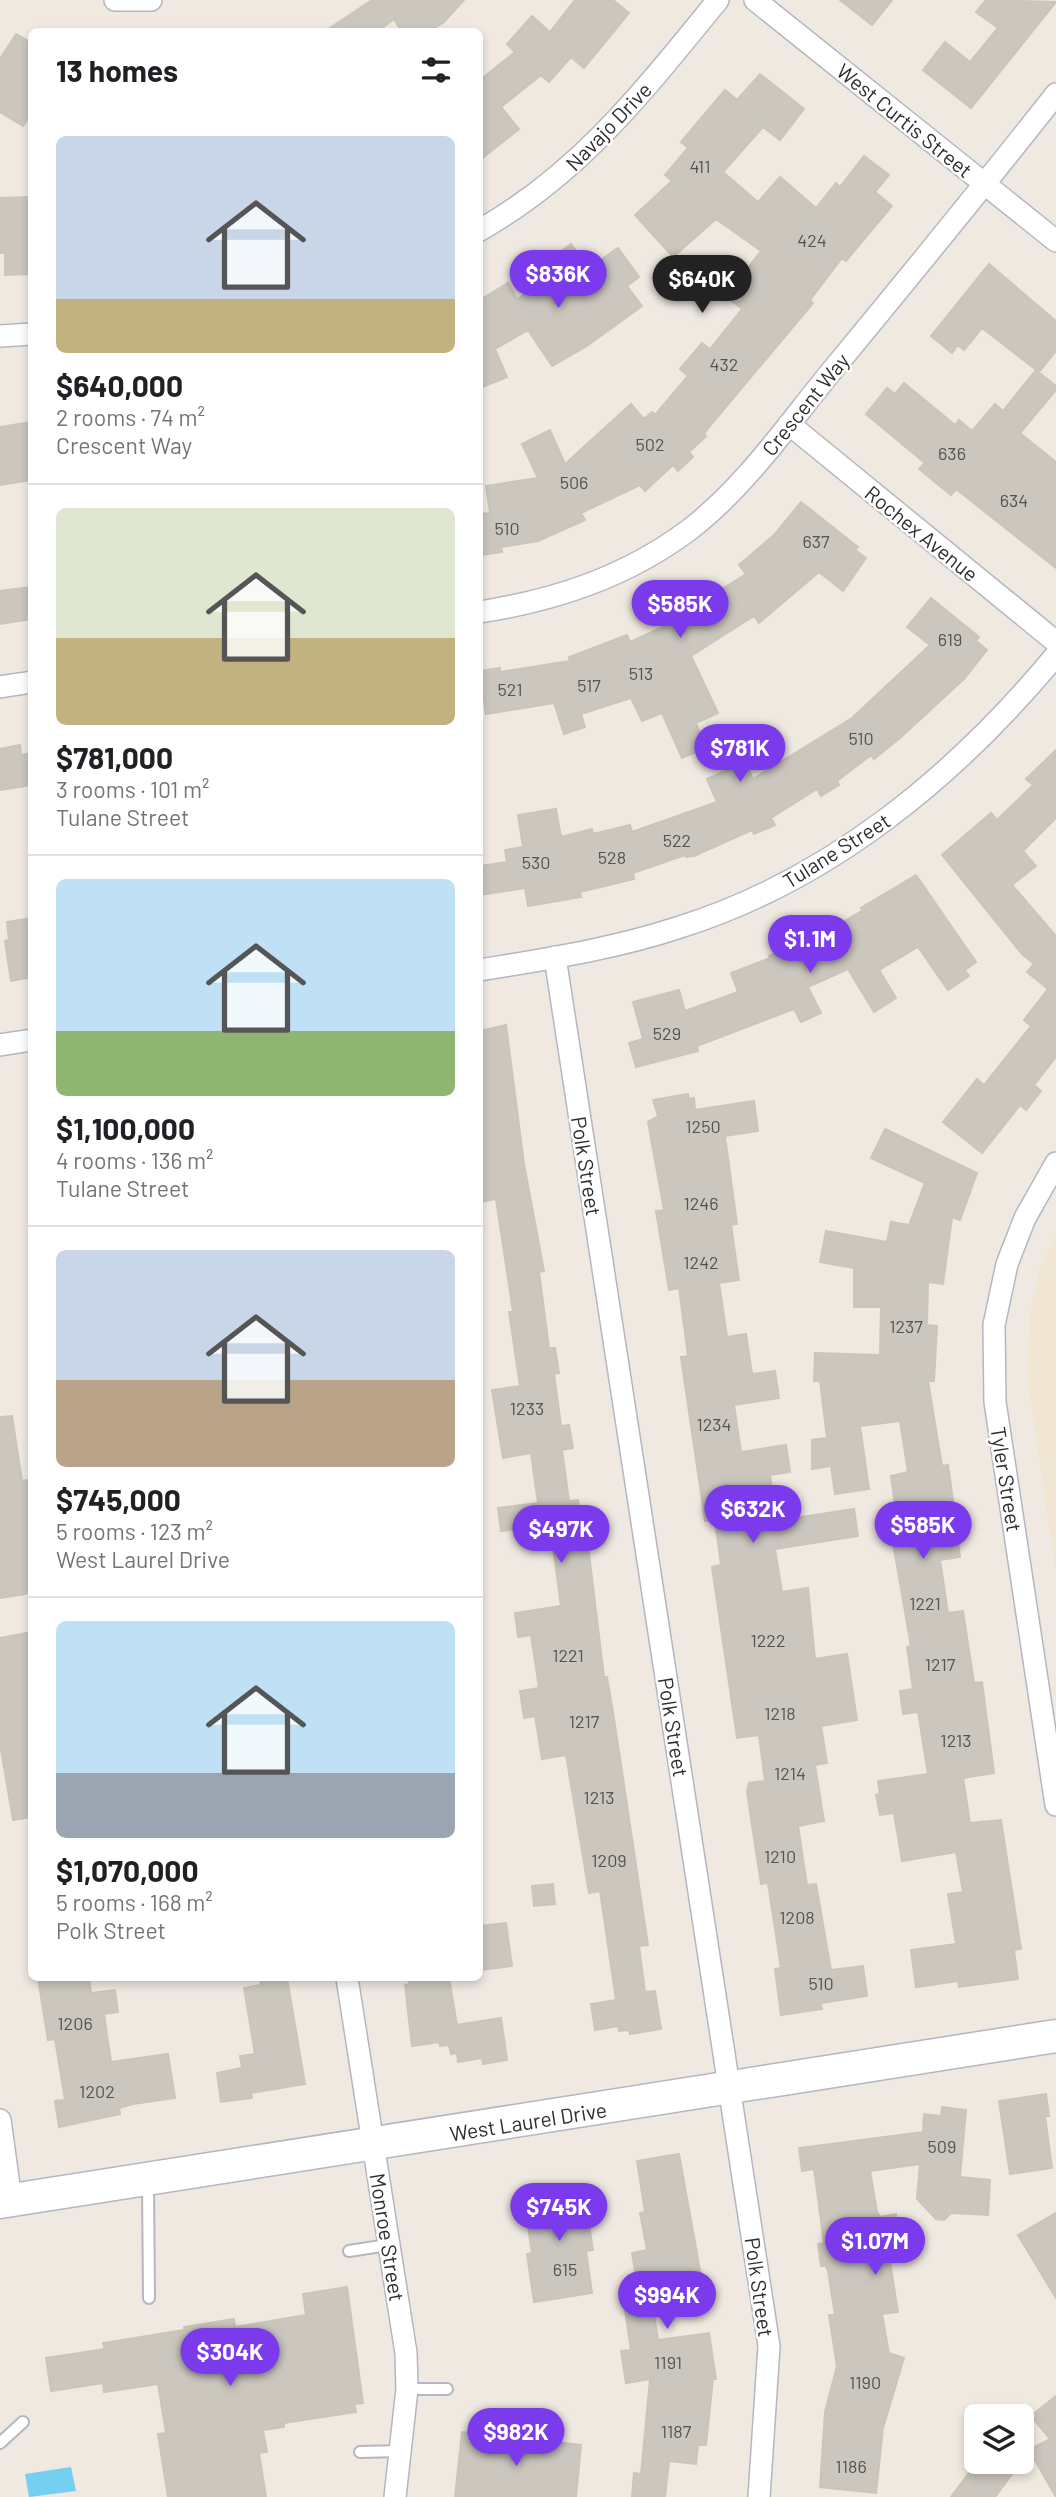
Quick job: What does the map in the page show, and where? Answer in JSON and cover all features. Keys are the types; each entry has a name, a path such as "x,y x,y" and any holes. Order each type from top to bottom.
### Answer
{"main road":[{"name":"West Laurel Drive","path":"5,2201 1056,2036"}],"street":[{"path":"115,0 151,0"},
{"name":"Navajo Drive","path":"483,228 522,205 584,155 614,126 718,0"},
{"name":"West Curtis Street","path":"755,0 1056,241"},
{"name":"Crescent Way","path":"483,611 580,589 645,559 710,512 789,424 1056,94"},
{"path":"0,336 28,334"},
{"name":"Rochex Avenue","path":"789,424 1056,642"},
{"name":"Tulane Street","path":"483,969 643,938 712,916 829,858 867,834 948,769 1056,655"},
{"path":"0,687 28,683"},
{"name":"Polk Street","path":"555,957 769,2346 759,2497"},
{"path":"0,1045 28,1041"},
{"name":"Tyler Street","path":"1056,1163 1025,1218 1007,1264 994,1325 995,1402 1056,1805"},
{"name":"Monroe Street","path":"347,1981 406,2353 407,2389 395,2497"},
{"path":"0,2120 5,2201"}],"lane":[{"path":"148,2179 149,2298"},
{"path":"349,2251 388,2245"},
{"path":"407,2389 447,2389"},
{"path":"0,2443 23,2422"},
{"path":"360,2452 400,2451"}],"shaded area":[{"path":"1056,1235 1056,1572 1027,1377 1031,1309 1041,1265"}],"water":[{"path":"71,2467 76,2491 29,2497 25,2474"}],"building":[{"path":"372,0 464,0 435,28 400,28 394,19 382,28 330,28"},
{"path":"575,0 613,0 629,13 584,68 571,57 549,82 541,75 501,107 519,129 483,158 483,78 515,52 507,44 532,16 550,32"},
{"path":"840,0 892,0 872,25"},
{"path":"986,0 1056,2 971,108 923,70 945,42 970,62 998,28 976,12"},
{"path":"16,34 28,41 28,119 23,126 0,112 0,59"},
{"path":"760,74 804,109 780,140 763,127 723,172 758,202 780,177 816,208 836,183 840,187 864,156 889,175 875,192 892,206 846,261 842,258 810,300 813,303 704,433 706,436 689,452 693,457 678,471 673,465 645,491 640,485 581,513 585,520 538,541 501,547 502,552 483,555 483,514 490,513 486,486 538,478 522,444 550,430 565,464 631,404 644,419 652,412 655,415 688,376 680,369 702,343 710,349 742,309 726,296 761,251 716,219 673,257 635,215 672,181 665,175 688,148 681,142 725,90 737,100"},
{"path":"28,197 28,274 5,275 5,253 0,253 0,198"},
{"path":"571,244 589,268 618,248 639,277 627,286 642,306 587,346 552,366 528,330 495,349 507,377 483,387 483,298 508,283 517,299 558,276 548,261"},
{"path":"989,264 1056,321 1056,351 1039,372 982,328 964,350 958,345 952,353 931,336"},
{"path":"1036,370 1056,386 1056,390 1020,433 1056,462 1056,568 956,489 951,495 919,469 925,463 866,414 887,388 895,394 904,383 955,425 959,420 972,431 995,404 1003,411"},
{"path":"28,423 28,481 0,485 0,427"},
{"path":"801,502 858,547 855,550 866,558 843,591 819,572 759,623 754,616 691,656 718,713 696,723 706,748 682,758 662,713 642,721 631,698 581,714 585,727 564,734 554,703 486,714 483,671 500,668 500,672 570,661 569,657 627,635 630,642 672,623 668,617 692,602 695,606 746,574 739,565 775,534"},
{"path":"28,588 28,620 0,624 0,591"},
{"path":"931,598 979,637 976,641 987,650 964,679 900,738 874,759 871,755 837,781 839,785 821,796 817,789 771,818 775,825 754,834 752,830 694,856 685,855 633,873 634,879 580,892 581,897 528,906 525,888 483,895 483,866 507,862 505,850 523,847 518,815 556,809 561,837 592,829 593,834 630,825 632,832 717,802 707,779 745,762 753,779 852,718 930,645 907,627"},
{"path":"20,745 21,755 28,754 28,786 0,790 0,749"},
{"path":"1056,750 1056,818 1023,851 1036,866 1012,885 1056,936 1056,1057 1034,1085 1041,1091 1026,1110 1020,1105 982,1153 943,1122 977,1079 984,1085 1031,1026 1024,1020 1048,989 1027,972 1034,964 1022,954 942,855 991,813 997,820 1033,785 1026,779"},
{"path":"916,875 976,962 965,970 969,976 948,990 918,947 879,970 896,998 874,1012 848,969 808,987 821,1013 801,1022 794,1009 697,1046 698,1051 636,1067 629,1043 643,1039 633,1002 679,990 685,1011 738,992 731,973 770,958 769,956 788,947 791,952 847,925 845,921 863,910 861,908"},
{"path":"28,919 28,978 11,981 5,941 9,940 7,922"},
{"path":"506,1025 524,1164 544,1271 539,1272 549,1348 555,1348 559,1373 554,1374 561,1426 569,1425 573,1448 562,1450 569,1501 578,1500 585,1546 588,1545 604,1677 607,1677 615,1725 648,1945 639,1946 645,1992 655,1991 661,2029 630,2034 629,2030 619,2031 618,2026 595,2030 591,2004 616,2000 600,1891 589,1893 566,1755 542,1759 535,1716 524,1718 520,1691 539,1688 531,1635 518,1637 515,1613 561,1606 550,1524 501,1531 498,1508 538,1503 531,1453 503,1458 492,1390 520,1386 509,1312 513,1312 496,1199 483,1201 483,1030"},
{"path":"688,1094 689,1099 694,1098 695,1110 754,1101 758,1131 725,1136 737,1224 731,1225 739,1280 719,1283 727,1337 746,1334 752,1374 775,1371 779,1398 734,1405 741,1452 786,1445 790,1472 770,1475 776,1521 854,1509 858,1536 775,1549 782,1592 808,1588 815,1659 847,1654 857,1720 821,1726 827,1763 815,1765 824,1821 798,1826 807,1885 816,1884 831,1970 863,1966 867,1996 821,2003 822,2009 781,2015 775,1969 781,1968 768,1883 761,1884 747,1792 749,1783 765,1781 759,1735 737,1738 712,1567 721,1565 715,1520 705,1521 681,1357 688,1356 679,1288 669,1290 656,1211 664,1210 648,1122 658,1116 653,1100"},
{"path":"885,1129 977,1173 960,1220 952,1217 943,1284 928,1282 927,1325 937,1326 934,1381 928,1381 942,1466 948,1465 954,1507 960,1506 963,1530 957,1531 960,1557 940,1560 948,1613 963,1611 974,1683 982,1682 994,1773 963,1778 970,1823 1001,1820 1021,1949 1014,1950 1018,1979 959,1987 958,1981 916,1987 911,1950 956,1944 948,1894 963,1892 956,1852 902,1861 894,1813 880,1815 876,1795 880,1794 878,1781 928,1774 918,1712 903,1714 900,1691 913,1689 907,1647 911,1646 893,1543 900,1542 891,1476 908,1472 900,1421 860,1426 869,1489 835,1494 831,1466 812,1469 812,1440 827,1438 820,1381 814,1381 815,1353 880,1355 881,1307 854,1307 854,1268 820,1262 826,1231 887,1242 891,1222 909,1225 925,1183 871,1158"},
{"path":"12,1416 22,1481 28,1480 28,1594 0,1598 0,1417"},
{"path":"28,1633 28,1818 13,1820 0,1744 0,1638"},
{"path":"553,1884 555,1904 534,1906 532,1886"},
{"path":"506,1923 512,1966 483,1970 483,1926"},
{"path":"38,1981 89,1981 91,1993 115,1990 118,2012 104,2014 111,2062 168,2054 175,2098 133,2104 119,2108 120,2114 59,2127 55,2101 65,2100 55,2039 48,2040"},
{"path":"260,1981 288,1981 305,2084 251,2093 252,2098 221,2102 217,2073 242,2068 240,2056 255,2054 244,1988 261,1985"},
{"path":"409,1981 450,1981 457,2025 501,2018 507,2060 483,2064 482,2058 458,2062 457,2053 451,2054 449,2045 440,2046 439,2042 412,2046 405,1985 410,1984"},
{"path":"1046,2094 1049,2116 1045,2116 1052,2168 1010,2174 999,2101"},
{"path":"942,2107 966,2110 960,2177 990,2180 988,2215 951,2213 944,2220 936,2219 917,2199 920,2164 870,2171 880,2217 896,2214 904,2259 890,2262 898,2312 882,2314 889,2353 904,2358 883,2428 876,2493 820,2487 825,2412 837,2366 829,2315 835,2315 828,2271 826,2266 821,2266 818,2244 824,2243 814,2169 802,2171 799,2148 923,2132 924,2114 941,2116"},
{"path":"679,2154 703,2287 651,2296 658,2340 709,2333 716,2379 713,2379 706,2445 698,2445 696,2464 669,2461 665,2497 632,2497 634,2473 641,2474 650,2379 626,2383 621,2351 631,2350 623,2296 639,2294 632,2253 647,2250 640,2213 645,2212 637,2161"},
{"path":"583,2184 593,2250 586,2251 592,2293 534,2302 527,2254 532,2253 523,2194"},
{"path":"1056,2213 1056,2298 1018,2235"},
{"path":"347,2287 363,2403 354,2404 356,2412 284,2423 284,2427 263,2430 267,2452 259,2453 266,2497 168,2497 158,2434 166,2433 158,2384 104,2392 103,2383 51,2391 46,2358 105,2349 103,2343 184,2330 184,2327 234,2319 235,2327 306,2315 303,2294"},
{"path":"1056,2396 1056,2497 1034,2459 1034,2447 1050,2439 1034,2420 1034,2414"},
{"path":"462,2432 581,2445 576,2497 455,2497"},
{"path":"968,2474 1012,2474 995,2497 951,2497"}]}
